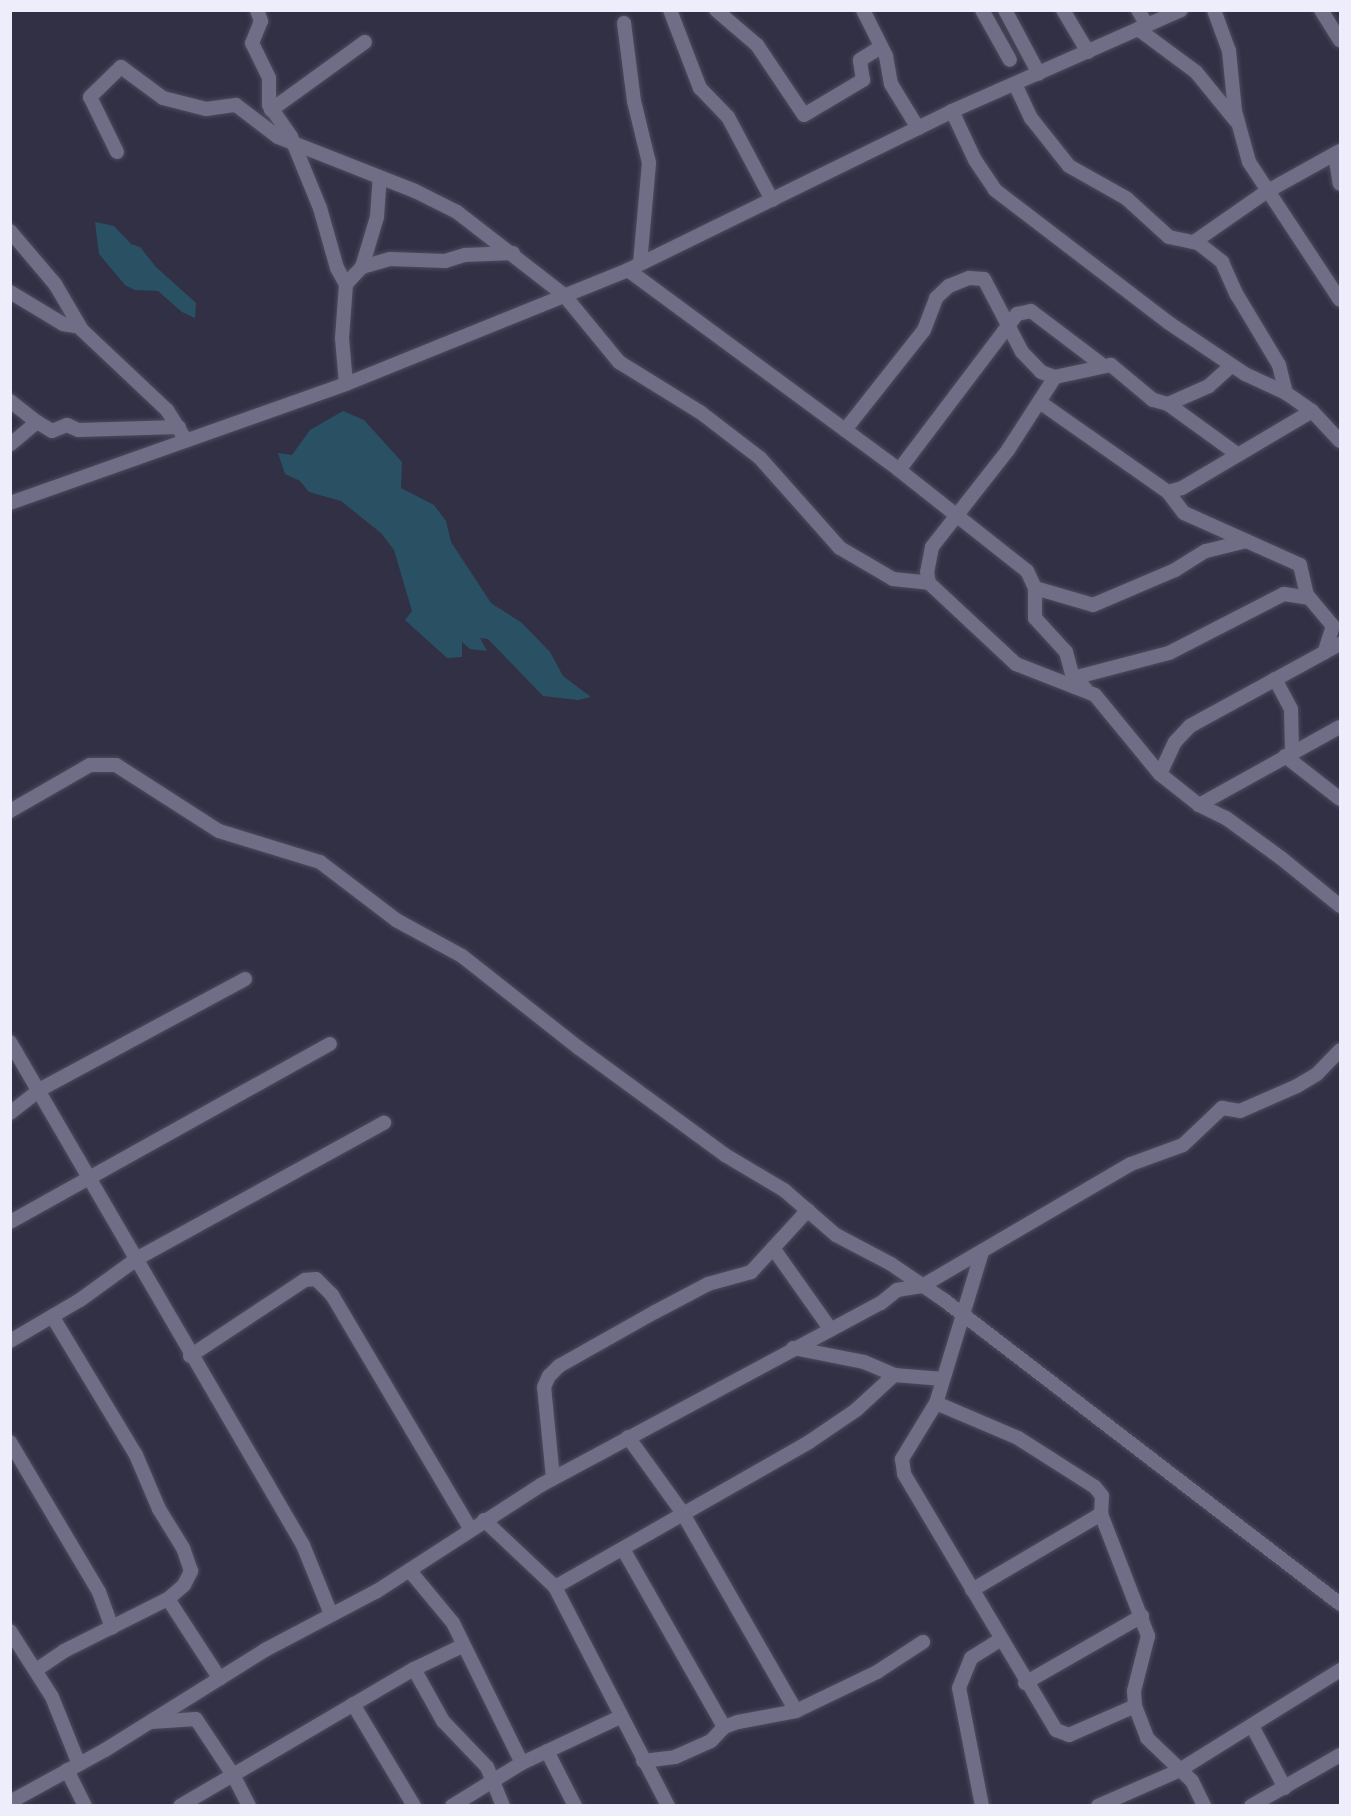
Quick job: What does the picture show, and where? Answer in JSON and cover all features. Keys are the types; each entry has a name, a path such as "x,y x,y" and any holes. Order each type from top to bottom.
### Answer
{"street":[{"path":"257,10 261,21 252,43 269,78 271,110 292,142 320,208 337,268 346,284 342,338 346,384"},
{"path":"670,10 700,88 728,117 772,200"},
{"path":"716,10 757,45 804,115 863,80 860,60 881,47"},
{"path":"863,10 881,47 891,84 918,128"},
{"path":"982,10 1010,60"},
{"path":"1063,10 1088,52"},
{"path":"1138,10 1142,27 1196,72 1238,125"},
{"path":"10,503 346,384 634,267 952,111 1181,10"},
{"path":"1214,10 1229,51 1238,125 1246,155 1266,192 1341,300"},
{"path":"1321,10 1341,40"},
{"path":"1006,11 1039,74"},
{"path":"624,23 634,101 649,163 634,267"},
{"path":"271,110 365,42"},
{"path":"117,152 90,97 121,67 163,99 206,109 236,105 273,133 457,212 513,253 564,295 609,352 700,412 760,458 840,548 893,579 929,583 1016,664 1095,695"},
{"path":"1015,84 1035,123 1069,166 1126,198 1169,237 1194,242 1204,247 1227,269 1237,295 1279,365 1286,393"},
{"path":"952,111 975,160 995,190 1136,299 1231,366 1286,393 1312,411 1341,441"},
{"path":"1194,242 1266,192 1338,152 1341,184"},
{"path":"346,284 362,267 377,217 380,178"},
{"path":"10,231 55,284 80,327 167,410 186,441"},
{"path":"362,267 390,258 446,261 465,255 513,253"},
{"path":"634,267 1016,561 1035,588 1035,618 1066,652 1073,678 1095,695 1160,774 1199,805 1226,818 1341,906"},
{"path":"845,430 924,330 936,298 949,286 969,278 984,279 993,291 1007,327 1033,366 1055,377 1101,364 1111,365 1153,400 1168,404 1237,454"},
{"path":"10,291 63,324 80,327"},
{"path":"898,471 1017,314 1031,311 1101,364"},
{"path":"1168,404 1209,386 1231,366"},
{"path":"929,583 927,572 932,547 1041,403 1055,377"},
{"path":"10,400 52,431 67,425 78,430 179,427"},
{"path":"1041,403 1168,492 1184,513 1300,565 1310,598 1333,626 1324,653"},
{"path":"1168,492 1182,488 1312,411"},
{"path":"10,445 37,422"},
{"path":"1035,588 1093,605 1175,570 1206,551 1248,541"},
{"path":"1073,678 1169,653 1284,594 1310,598"},
{"path":"1160,774 1175,742 1190,726 1341,644"},
{"path":"1275,679 1291,709 1288,753"},
{"path":"1199,805 1288,753 1341,727"},
{"path":"1288,753 1341,799"},
{"path":"10,811 90,765 116,765 219,831 321,862 396,920 462,956 674,1120 808,1210 836,1235 922,1286 961,1314 1341,1604"},
{"path":"10,1113 39,1090 245,979"},
{"path":"10,1041 88,1180 138,1258 190,1356 303,1545 331,1614"},
{"path":"10,1222 330,1044"},
{"path":"10,1802 151,1722 331,1614 410,1571 470,1528 553,1478 793,1347 831,1330 897,1290 922,1286 1131,1164 1183,1145 1222,1108 1240,1111 1297,1086 1317,1074 1341,1050"},
{"path":"10,1341 52,1316 138,1258 384,1123"},
{"path":"553,1478 544,1388 549,1377 559,1366 708,1284 751,1272 808,1210"},
{"path":"773,1248 831,1330"},
{"path":"982,1252 961,1314 936,1403 902,1459 904,1474 1025,1683 1062,1735 1135,1706"},
{"path":"190,1356 305,1280 316,1279 332,1294 470,1528"},
{"path":"36,1670 168,1599 184,1585 191,1571 183,1548 159,1509 136,1455 52,1316"},
{"path":"793,1347 864,1362 894,1375 943,1379"},
{"path":"555,1587 623,1549 682,1512 809,1442 856,1410 894,1375"},
{"path":"936,1403 1018,1438 1095,1487 1102,1496 1101,1514 1148,1636 1134,1691 1135,1706 1147,1738 1178,1771 1192,1781 1204,1806"},
{"path":"628,1437 682,1512 796,1711"},
{"path":"10,1442 99,1592 111,1628"},
{"path":"972,1590 1101,1514"},
{"path":"484,1520 555,1587 642,1761 668,1806"},
{"path":"623,1549 724,1727"},
{"path":"410,1571 438,1601 522,1763"},
{"path":"168,1599 220,1679"},
{"path":"1025,1683 1142,1616"},
{"path":"10,1631 52,1697 85,1806"},
{"path":"982,1806 959,1688 971,1658 1000,1640"},
{"path":"642,1761 675,1757 711,1741 724,1727 796,1711 877,1672 923,1642"},
{"path":"180,1806 414,1669 462,1646"},
{"path":"414,1669 443,1721 479,1757 503,1806"},
{"path":"1098,1806 1128,1800 1340,1671"},
{"path":"353,1704 414,1806"},
{"path":"452,1806 522,1763 620,1717"},
{"path":"151,1722 196,1719 233,1775 249,1806"},
{"path":"1252,1726 1285,1788"},
{"path":"547,1750 575,1806"},
{"path":"1251,1806 1341,1755"}],"water":[{"path":"95,222 114,226 131,244 140,247 156,267 196,303 195,318 182,312 158,291 135,290 125,285 99,254"},
{"path":"343,411 364,420 402,462 401,488 434,505 446,521 451,542 491,603 522,623 550,652 563,676 591,697 578,700 543,696 488,639 480,638 487,651 470,649 462,642 462,657 447,658 405,620 412,611 394,550 381,533 341,501 309,492 300,481 285,474 278,453 292,455 310,430"}]}
